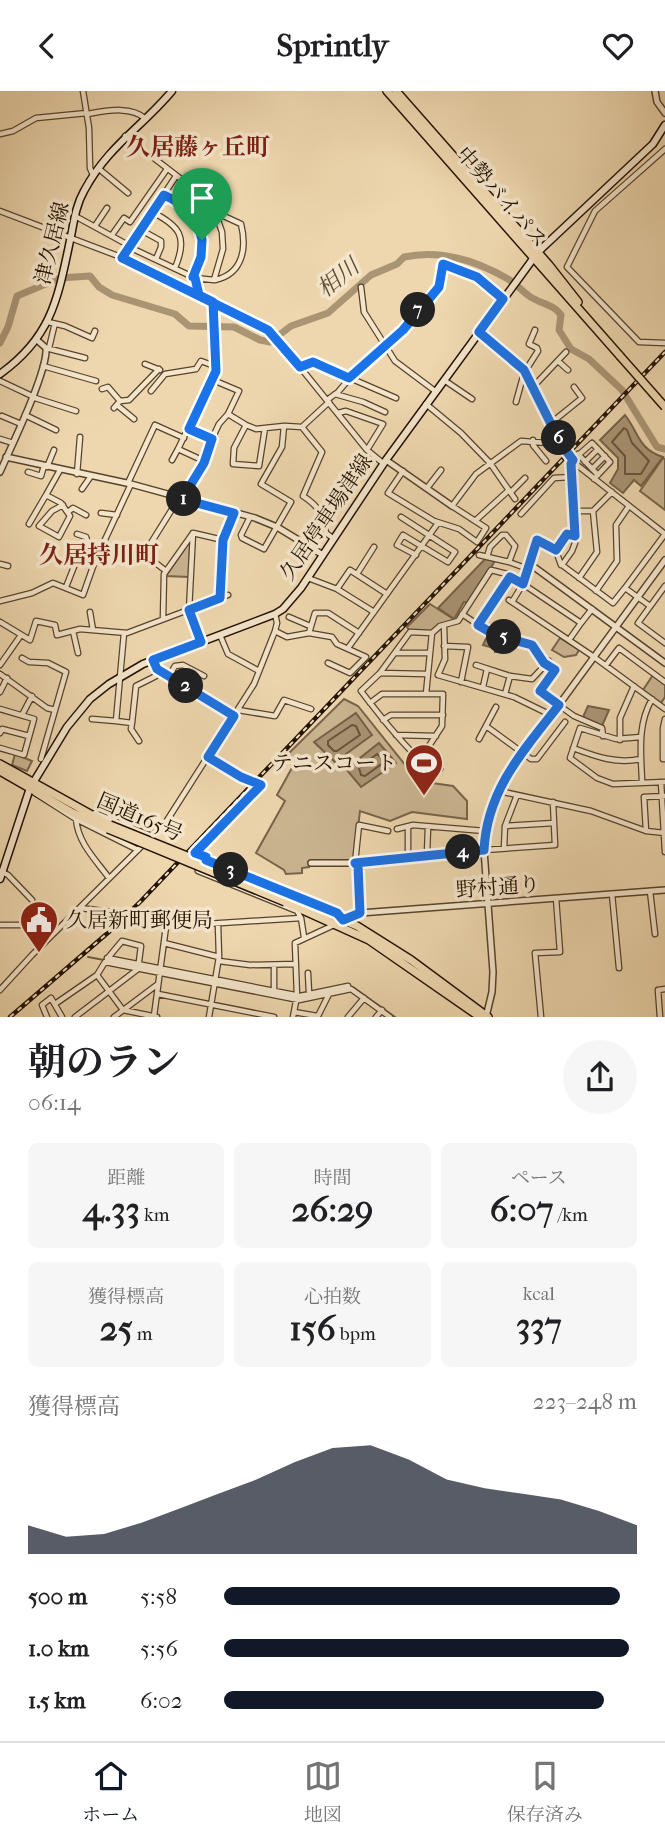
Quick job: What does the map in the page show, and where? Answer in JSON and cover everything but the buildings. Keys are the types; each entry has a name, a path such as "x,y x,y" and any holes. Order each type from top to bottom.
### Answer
{"highway":[{"name":"中勢バイパス","path":"387,91 569,289 593,324 665,407"},
{"name":"中勢バイパス","path":"396,91 535,255"},
{"name":"国道165号","path":"0,763 73,813 340,922 485,1016"},
{"name":"国道165号","path":"0,771 33,784"}],"main road":[{"name":"津久居線","path":"0,374 22,357 51,324 75,216 82,194 98,167 172,91"},
{"name":"久居停車場津線","path":"2,870 33,784 74,718 97,693 120,677 153,660 275,614 290,602 426,403 535,255 653,144 665,125"}],"street":[{"path":"83,91 93,176"},
{"path":"655,91 657,102 665,114"},
{"path":"0,141 2,134 18,129 36,118 118,110 141,114 146,119"},
{"path":"125,137 202,195 215,212 222,232 223,249 214,280"},
{"path":"665,149 595,211 567,267 639,341 665,343"},
{"path":"98,167 128,193"},
{"path":"112,235 124,218 130,222 167,169"},
{"path":"122,258 176,176"},
{"path":"164,195 182,205 197,222 201,232 202,248 194,277 199,295"},
{"path":"95,226 107,208"},
{"path":"0,211 122,258 268,330 367,450 403,471 486,528 477,542 459,529 439,523 388,493 403,471"},
{"path":"152,212 170,221 180,236 182,250 175,268"},
{"path":"197,222 215,212"},
{"path":"75,216 194,277 214,280 227,276 237,268 244,247 241,224 215,212"},
{"path":"141,230 161,241 156,259"},
{"path":"302,427 349,378 403,330 439,287 443,264 477,277 503,299"},
{"path":"361,287 364,312 395,361 435,391"},
{"path":"172,460 217,367 213,305"},
{"path":"0,472 43,366 51,324 65,326 92,338 95,331"},
{"path":"516,402 525,372 538,349 529,344 535,330"},
{"path":"479,332 525,372 561,444 579,467 596,477"},
{"path":"37,340 47,348 85,358"},
{"path":"532,388 566,352"},
{"path":"151,391 165,374 196,369 201,361 217,367"},
{"path":"558,361 568,370"},
{"path":"300,367 313,362 396,398"},
{"path":"145,364 168,374"},
{"path":"43,366 96,381"},
{"path":"117,405 129,400 159,369"},
{"path":"444,379 472,399"},
{"path":"146,551 204,461 219,424 228,414 239,391 213,380"},
{"path":"0,381 32,397 76,411"},
{"path":"102,389 108,387 117,405 134,419"},
{"path":"551,423 583,398 574,387"},
{"path":"335,394 363,402 384,412"},
{"path":"426,403 490,463 515,499"},
{"path":"338,413 346,411 383,424 367,450"},
{"path":"228,414 256,429 302,427 322,452 303,496 318,505 324,517 326,533 334,539"},
{"path":"24,415 56,430"},
{"path":"2,416 21,424"},
{"path":"0,601 32,593 53,583 83,595 94,561 117,515 155,425 184,438"},
{"path":"246,425 234,448 233,464 258,466 265,428"},
{"path":"250,517 242,538 264,549 292,502 261,484 282,447 284,426"},
{"path":"189,429 212,439"},
{"path":"77,474 80,437"},
{"path":"0,439 13,443"},
{"path":"452,506 476,474 518,442 533,440 561,444"},
{"path":"533,440 533,445 546,461"},
{"path":"562,565 574,548 571,477 573,460 590,443 605,456 610,465 596,477"},
{"path":"178,449 204,461"},
{"path":"579,467 598,449"},
{"path":"28,472 41,475 54,450"},
{"path":"578,454 611,492 665,534 613,603 562,565 556,550 537,540 523,584 510,601 665,709"},
{"path":"586,473 605,456"},
{"path":"6,457 130,484 250,517 277,527 323,555"},
{"path":"29,524 60,470"},
{"path":"427,488 441,470"},
{"path":"82,489 91,476"},
{"path":"521,514 554,478 571,477"},
{"path":"475,521 493,500 510,491 525,478"},
{"path":"572,511 593,511 611,492"},
{"path":"46,495 63,505 70,516 59,537 39,526 52,511 63,505"},
{"path":"596,591 616,563 616,525 629,506"},
{"path":"68,512 73,508 86,515"},
{"path":"579,578 597,552 593,511"},
{"path":"101,513 117,515"},
{"path":"220,598 223,540 234,513"},
{"path":"401,517 455,552 448,562 403,535 397,545 416,555"},
{"path":"348,648 439,523"},
{"path":"193,533 223,540"},
{"path":"163,619 164,576 193,533"},
{"path":"193,533 189,610 201,642"},
{"path":"77,534 86,537 88,543 102,546"},
{"path":"556,550 567,534 575,536"},
{"path":"487,557 490,547 502,535 506,535 515,546 509,562"},
{"path":"357,574 374,547"},
{"path":"66,587 79,555 94,561"},
{"path":"479,555 529,566 665,663"},
{"path":"485,1016 493,972 484,850 490,809 498,791 523,753 665,560"},
{"path":"0,564 8,566"},
{"path":"157,564 166,571"},
{"path":"337,589 350,570 387,594"},
{"path":"370,703 382,694 443,694 442,726 425,752 412,752 383,720 370,703 361,691 380,673 410,632 432,633 444,625 457,622 491,570 523,584 581,623"},
{"path":"478,625 510,577"},
{"path":"308,578 337,589 374,612"},
{"path":"665,586 638,623 665,643"},
{"path":"625,588 650,606"},
{"path":"0,622 30,640 36,621 55,625 57,635 93,630 124,633 228,596"},
{"path":"569,641 592,609"},
{"path":"90,612 93,630"},
{"path":"309,633 316,613 328,613 359,633"},
{"path":"0,990 152,837 173,812 260,671 275,631 275,614"},
{"path":"462,614 495,635 529,644 555,670 540,691 574,716 603,728 603,736"},
{"path":"289,617 310,626"},
{"path":"444,625 444,659 438,675 505,694 551,715"},
{"path":"73,631 78,653"},
{"path":"275,631 287,637 309,633 332,637 337,644 365,655 366,659 350,673 328,663"},
{"path":"116,721 124,633"},
{"path":"426,694 432,633"},
{"path":"0,665 21,635"},
{"path":"220,635 228,654 260,671"},
{"path":"444,646 468,647 461,681"},
{"path":"606,666 619,648 665,682"},
{"path":"396,653 430,653"},
{"path":"22,658 29,662 48,663 66,672 41,758"},
{"path":"139,741 131,729 136,686 156,676 157,669 153,660"},
{"path":"476,665 510,676 532,679 548,663"},
{"path":"169,676 175,666 183,665 204,676"},
{"path":"157,669 234,716"},
{"path":"483,687 487,669"},
{"path":"189,688 198,673"},
{"path":"380,673 426,674"},
{"path":"0,674 47,708 55,710"},
{"path":"505,694 510,676"},
{"path":"0,692 7,678"},
{"path":"620,740 620,718 634,686"},
{"path":"22,715 32,696"},
{"path":"642,781 641,737 644,714 652,699"},
{"path":"238,710 275,716 284,700 311,709"},
{"path":"479,739 496,707"},
{"path":"0,709 34,719 24,755 0,750"},
{"path":"383,720 391,715 443,715"},
{"path":"92,719 132,723"},
{"path":"665,719 665,759"},
{"path":"486,726 531,759 537,759 565,722"},
{"path":"641,737 620,740 580,728 570,758 604,782 622,785 642,781 663,782 665,852"},
{"path":"0,733 2,729 29,736"},
{"path":"396,735 437,736"},
{"path":"573,748 616,762 642,759"},
{"path":"423,752 440,769"},
{"path":"208,757 241,777 261,785 195,853 206,857 206,860 337,913 340,922 295,943 294,1014 318,1016 329,994"},
{"name":"国道165号","path":"33,784 38,798 138,849"},
{"name":"国道165号","path":"33,784 152,837"},
{"path":"498,791 591,811 646,831 664,834"},
{"path":"504,848 506,826 517,795"},
{"path":"646,831 644,797 664,797"},
{"path":"311,863 355,863 427,854 555,845 553,802"},
{"path":"76,819 77,832 83,845 109,878"},
{"path":"506,826 554,823"},
{"path":"360,913 358,866 355,863 359,825 388,831"},
{"path":"408,827 408,856"},
{"path":"397,829 428,827 485,831"},
{"path":"427,854 428,827"},
{"path":"206,860 198,871 297,911 304,937"},
{"path":"2,870 32,900"},
{"name":"野村通り","path":"340,922 360,913 665,890"},
{"path":"650,891 655,934"},
{"path":"612,894 619,968"},
{"path":"541,1017 535,953 560,951 556,898"},
{"path":"79,908 218,924 301,918"},
{"path":"97,975 123,1010 156,1016 167,919"},
{"path":"209,1017 219,959 218,924"},
{"path":"0,925 21,925"},
{"path":"55,1004 97,975 122,941 141,946 139,967 75,1017"},
{"path":"164,943 250,965 296,964"},
{"path":"106,960 296,997 351,989 390,1017"},
{"path":"274,965 274,993"},
{"path":"308,973 309,994"},
{"path":"114,1017 158,984"},
{"path":"296,997 348,986"},
{"path":"660,1017 657,990 665,989"},
{"path":"158,994 274,1017"},
{"path":"47,1017 42,1005 51,998 62,1017"},
{"path":"348,1017 363,998"},
{"path":"376,1017 382,1010"}],"shaded area":[{"path":"663,458 665,459 665,510 640,491"},
{"path":"188,544 189,577 166,576"},
{"path":"430,604 455,620 432,631 409,630 407,627"},
{"path":"560,638 579,650 576,655 564,657 552,650"},
{"path":"653,675 665,684 665,697 661,703 643,690"},
{"path":"344,699 358,706 418,781 453,786 467,801 467,819 412,812 390,821 360,811 354,860 310,861 309,867 302,868 302,873 286,874 284,870 256,853 285,801 277,795 293,766 285,757"},
{"path":"15,754 32,761 27,771 12,765"}],"water":[{"path":"625,415 648,450 663,457 641,486 634,480 623,493 610,483 618,469 618,458 600,440"},
{"path":"485,559 495,561 468,603 464,602 454,619 438,608"},
{"path":"488,634 501,640 498,652 483,645"},
{"path":"588,706 609,710 602,726 583,717"},
{"path":"356,713 372,735 335,762 314,742"},
{"path":"379,743 396,763 361,787 346,769"}],"waterway":[{"name":"相川","path":"0,343 17,296 60,278 90,276 99,287 112,295 175,314 189,326 234,327 270,342 291,326 328,313 371,275 397,264 404,257 431,255 458,258 496,273 533,299 558,311 561,315 559,330 571,349 589,359 622,390 657,447 665,449"},
{"path":"88,957 104,960"},
{"path":"353,987 395,1017"}],"railway":[{"path":"10,1017 141,901 665,352"}],"place":[{"name":"テニスコート","path":"424,797"},
{"name":"久居新町郵便局","path":"39,954"}],"district":[{"name":"久居藤ヶ丘町","path":"198,147"},
{"name":"久居持川町","path":"99,555"}],"route":[{"path":"202,240 198,225 190,212 164,195 122,258 199,295 239,315 268,330 300,367 313,362 349,378 403,330 439,287 443,264 477,277 503,299 479,332 524,370 561,444 573,460 572,511 575,536 567,534 556,550 537,540 523,585 510,577 478,625 495,635 532,645 544,663 555,670 540,691 559,705 509,772 495,796 485,831 484,850 355,863 358,866 360,913 343,920 337,913 206,860 206,857 195,853 261,785 241,777 208,757 234,716 157,669 153,660 201,642 189,610 220,598 223,540 234,513 182,499 204,463 212,439 189,429 217,367 213,302 199,295 193,277 201,257 202,240"}]}
